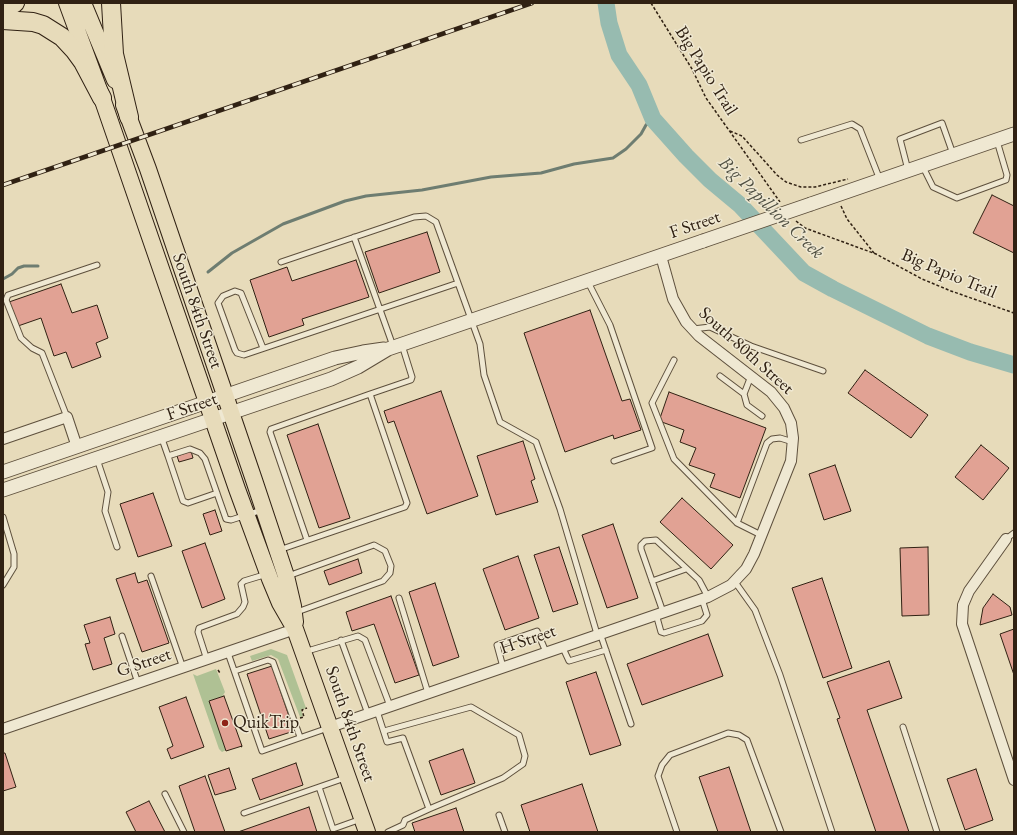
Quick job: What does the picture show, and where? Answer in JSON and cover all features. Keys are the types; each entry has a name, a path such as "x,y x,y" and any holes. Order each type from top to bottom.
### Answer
{"highway":[{"path":"3,10 15,3"},
{"path":"111,3 114,54 129,117"},
{"path":"3,20 33,22 43,25 62,37 76,51 102,98"}],"main road":[{"name":"South 84th Street","path":"67,3 102,98 246,515 280,603 296,629"},
{"name":"South 84th Street","path":"83,3 129,117 226,395 286,576 296,629 364,825"}],"street":[{"name":"F Street","path":"3,472 336,358 394,347 1014,134"},
{"name":"South 80th Street","path":"661,256 673,299 692,330 772,392 784,408 791,423 793,442 791,461 751,562 735,582"},
{"name":"F Street","path":"3,490 331,378 358,367 394,347"},
{"path":"3,439 67,417 77,447"},
{"path":"1010,536 966,597 962,614 962,624 1012,766 1014,780"},
{"name":"H Street","path":"330,727 705,598 723,590 735,582"},
{"name":"G Street","path":"3,729 296,629"}],"lane":[{"path":"908,171 900,139 942,123 953,155"},
{"path":"801,140 852,124 860,129 880,181"},
{"path":"923,166 933,187 956,198 1006,180 1007,175 997,140"},
{"path":"281,262 414,217 430,217 436,222 480,344 484,375 500,422 536,442 560,509 599,634 632,724"},
{"path":"307,540 270,432 271,430 411,380 412,377 394,347 354,238"},
{"path":"67,417 42,353 32,348 20,338 6,300 8,296 97,265"},
{"path":"588,281 610,325 652,448 614,461"},
{"path":"263,348 241,293 235,291 223,296 218,303 235,350 237,353 244,355 458,283"},
{"path":"692,330 710,327 751,346 823,371"},
{"path":"674,360 652,403 674,459 737,523 761,535"},
{"path":"720,376 744,394"},
{"path":"751,376 744,394 747,406 762,416"},
{"path":"277,551 405,507 407,503 370,394"},
{"path":"161,436 183,501 188,503 217,493"},
{"path":"737,523 767,443 772,439 780,438 793,442"},
{"path":"168,456 190,449 200,453 205,459 226,518 231,520 263,509"},
{"path":"97,458 108,492 105,511 116,547"},
{"path":"3,517 14,554 14,567 3,585"},
{"path":"656,540 686,569 700,580 705,598 707,615 702,621 664,633 661,632 659,613 652,581 641,545 645,541 656,540"},
{"path":"286,576 374,546 385,551 391,566 390,573 383,581 294,613"},
{"path":"652,581 686,569"},
{"path":"207,660 200,639 199,628 237,614 245,602 241,584 244,581 268,574"},
{"path":"151,576 183,668"},
{"path":"735,582 755,610 764,632 780,675 832,832"},
{"path":"399,598 428,693"},
{"path":"503,667 497,645 537,632 546,652"},
{"path":"122,636 138,683"},
{"path":"304,652 358,636 366,640 390,706"},
{"path":"341,640 372,712 384,731 387,742 403,738 429,809"},
{"path":"562,646 567,660 572,662 606,650"},
{"path":"228,652 262,751 330,727"},
{"path":"235,671 268,660 273,662 300,737"},
{"path":"384,731 471,707 519,735 525,756 523,764 503,778 405,820 403,825 388,832"},
{"path":"903,727 937,832"},
{"path":"677,832 658,776 662,765 670,755 728,733 739,735 747,740 781,832"},
{"path":"244,813 348,777"},
{"path":"319,787 333,830 364,825"},
{"path":"165,794 184,832"},
{"path":"499,815 505,832"}],"path":[{"name":"Big Papio Trail","path":"651,3 692,69 706,98 729,130 742,136 777,175 786,182 801,187 815,187 838,180 852,180"},
{"name":"Big Papio Trail","path":"840,203 847,219 876,254 922,279 951,291 1014,313"},
{"path":"300,718 304,717 302,710 307,708"}],"green space":[{"path":"271,649 287,655 306,708 301,710 303,716 300,717 278,659 271,655 252,661 250,656"},
{"path":"216,669 225,692 222,697 209,701 226,750 222,752 219,749 193,674 197,676"}],"building":[{"path":"992,195 1014,206 1014,253 973,233"},
{"path":"427,232 440,272 379,293 365,252"},
{"path":"356,260 369,297 302,319 304,325 269,337 250,280 287,267 292,281"},
{"path":"61,284 72,313 97,305 108,338 96,343 101,357 72,368 66,352 54,356 41,318 18,326 9,302"},
{"path":"590,310 622,401 630,399 641,430 614,439 613,435 565,452 524,333"},
{"path":"865,370 928,415 911,438 848,393"},
{"path":"441,391 478,496 427,514 394,421 388,423 384,411"},
{"path":"669,392 766,428 740,498 710,487 715,474 689,465 696,448 680,442 684,430 659,421"},
{"path":"318,424 350,518 319,528 287,435"},
{"path":"523,441 535,479 531,481 538,502 496,515 477,456"},
{"path":"981,445 1009,468 983,500 955,477"},
{"path":"191,451 193,458 179,462 177,456"},
{"path":"835,465 851,511 824,520 809,474"},
{"path":"153,493 172,546 138,557 120,504"},
{"path":"682,498 733,545 711,569 660,522"},
{"path":"215,510 222,531 210,535 203,514"},
{"path":"613,524 638,598 607,608 582,535"},
{"path":"205,543 225,599 202,608 182,551"},
{"path":"559,547 578,604 553,612 534,555"},
{"path":"928,547 929,615 902,616 900,548"},
{"path":"518,556 539,618 505,630 483,569"},
{"path":"358,559 362,573 329,585 324,571"},
{"path":"135,573 138,583 147,580 169,643 142,652 116,579"},
{"path":"822,578 852,668 823,678 792,588"},
{"path":"435,583 459,657 433,666 409,592"},
{"path":"993,594 1010,607 1012,615 980,625 983,608"},
{"path":"391,596 419,675 395,683 374,624 352,631 346,612"},
{"path":"110,617 115,634 104,638 112,664 93,670 85,644 90,643 84,625"},
{"path":"1014,629 1014,675 1000,634"},
{"path":"708,634 723,676 642,705 627,664"},
{"path":"889,661 902,698 867,710 909,832 876,832 837,719 840,718 827,682"},
{"name":"QuikTrip","path":"272,666 294,731 269,739 247,674"},
{"path":"596,672 621,745 590,755 566,682"},
{"name":"QuikTrip","path":"224,696 242,746 226,751 209,701"},
{"path":"186,697 204,747 171,759 167,749 173,746 159,707"},
{"path":"463,749 475,783 441,795 429,761"},
{"path":"3,753 5,753 16,787 3,791"},
{"path":"296,763 303,785 260,800 252,779"},
{"path":"729,767 751,832 718,832 699,777"},
{"path":"229,768 236,789 215,795 208,775"},
{"path":"976,769 993,820 965,830 947,779"},
{"path":"205,776 225,832 195,832 179,786"},
{"path":"582,784 598,832 530,832 521,805"},
{"path":"149,801 165,832 136,832 126,812"},
{"path":"309,807 317,832 238,832"},
{"path":"456,808 464,832 415,832 412,823"}],"waterway":[{"name":"Big Papillion Creek","path":"606,3 609,23 619,55 639,85 653,119 686,156 710,180 740,205 804,273 928,336 970,352 1014,365"},
{"path":"208,272 232,253 283,224 345,201 366,196 422,190 491,177 541,173 574,164 613,158 626,149 653,119"},
{"path":"3,279 12,274 18,268 24,266 38,266"}],"railway":[{"path":"3,185 532,3"}],"place":[{"name":"QuikTrip","path":"225,723"}]}
